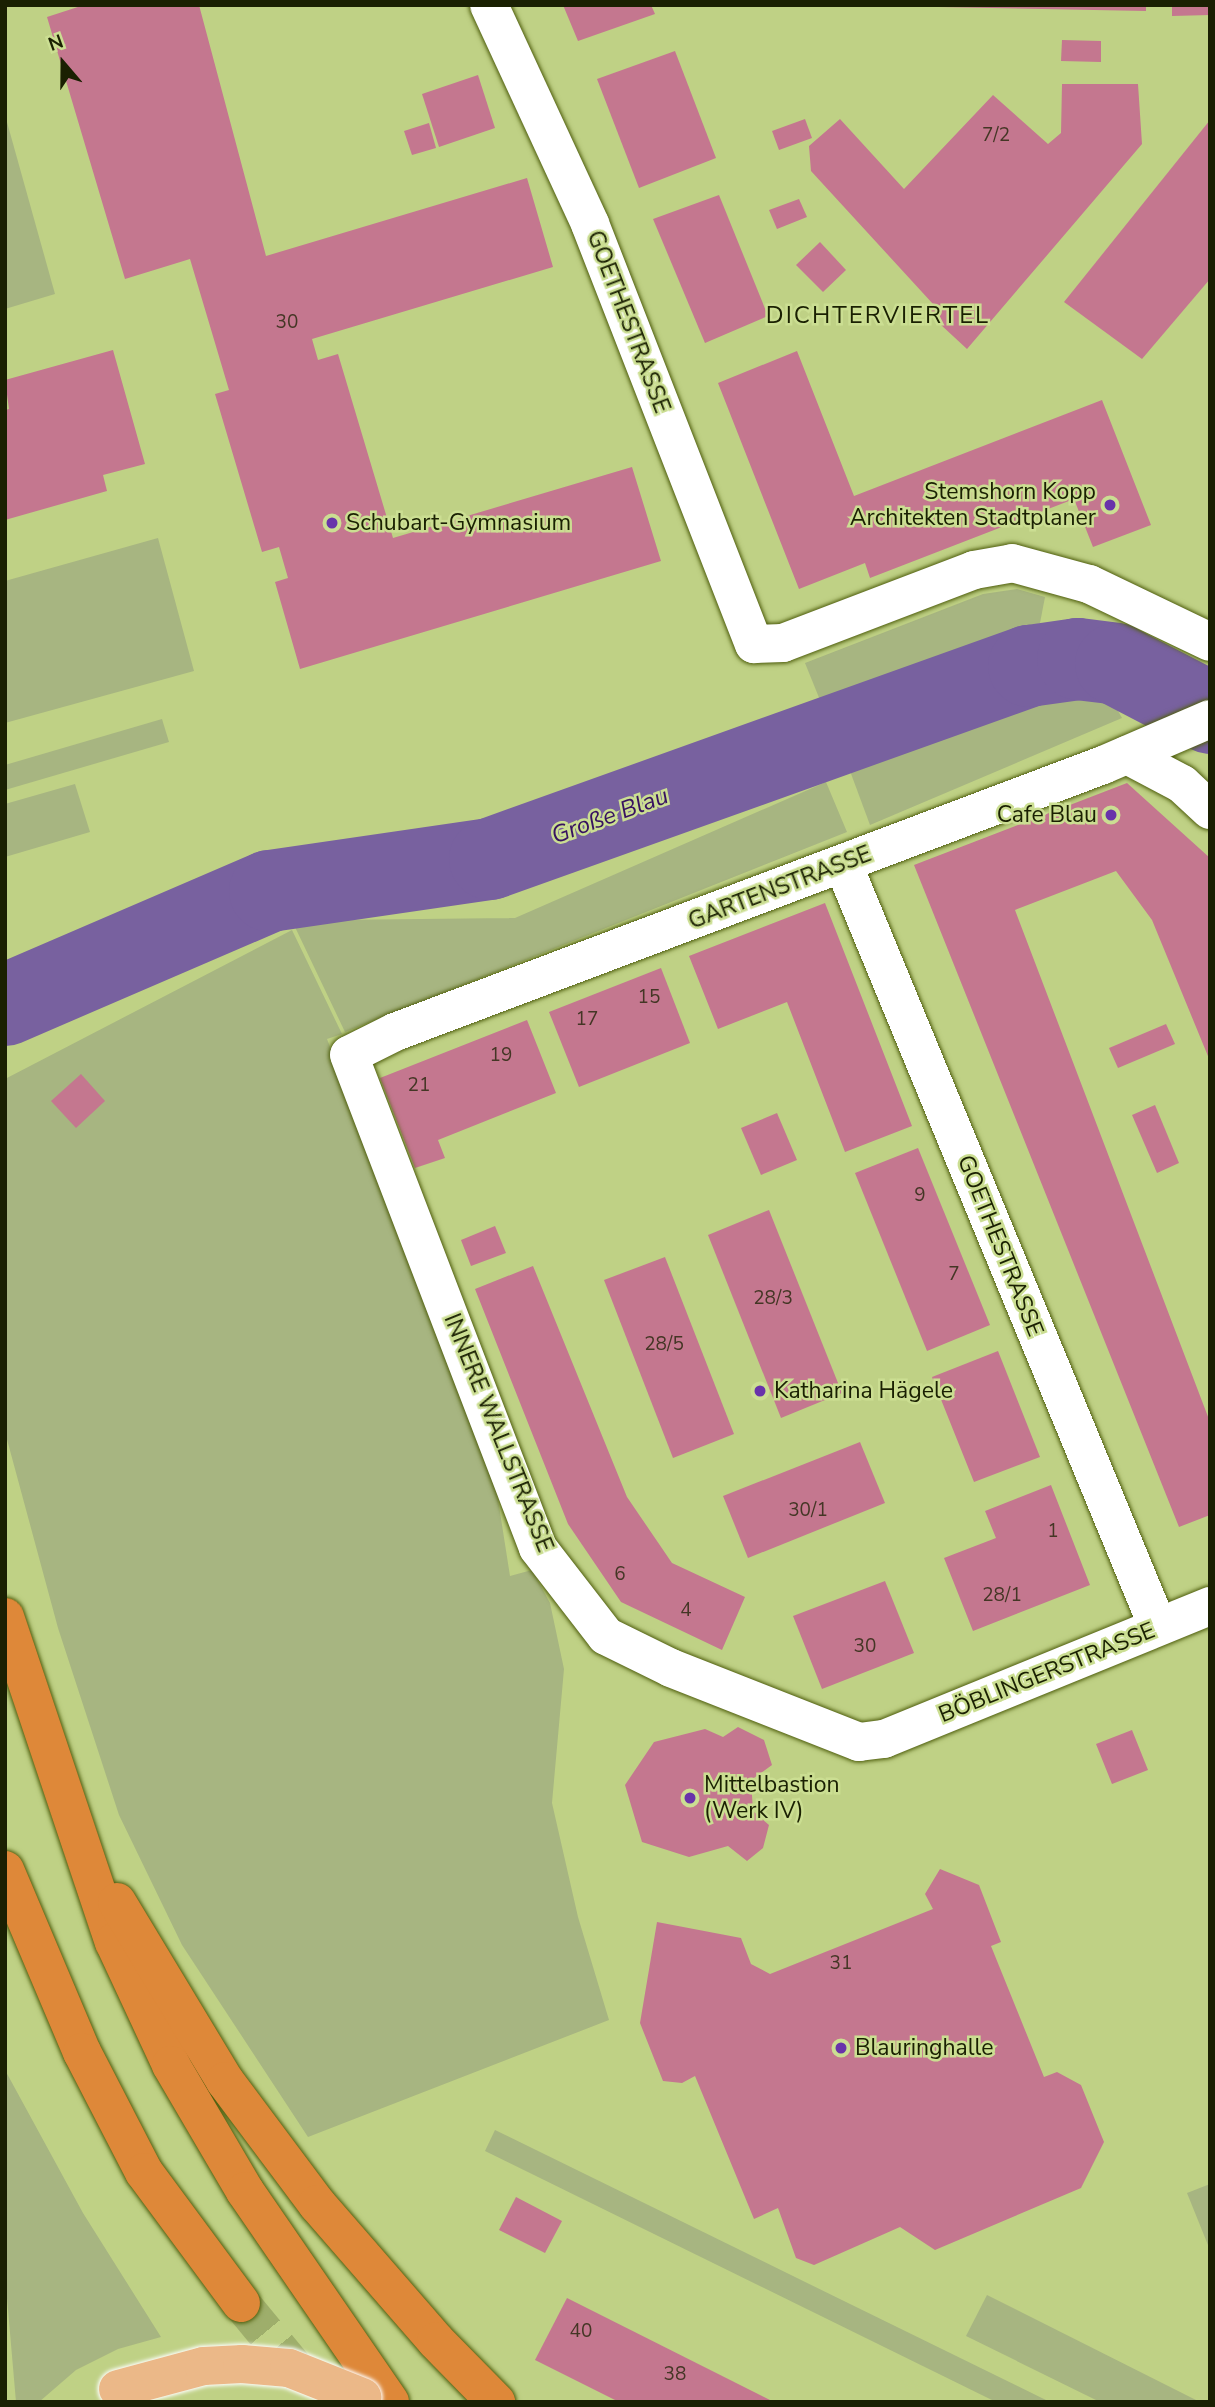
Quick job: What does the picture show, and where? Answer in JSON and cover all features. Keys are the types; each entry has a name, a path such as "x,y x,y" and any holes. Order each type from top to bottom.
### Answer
{"highway":[{"path":"5,1617 89,1859 114,1942 171,2065 245,2191 376,2399"},
{"path":"89,1859 225,2081 317,2204 436,2341 496,2402"},
{"path":"5,1870 82,2052 144,2172 241,2303"}],"main road":[{"path":"118,2389 204,2366 242,2364 289,2368 376,2399"}],"street":[{"name":"GOETHESTRASSE","path":"489,5 590,224 754,644 783,643 974,570 1012,563 1089,584 1210,642"},
{"name":"GARTENSTRASSE","path":"349,1055 395,1032 843,864 1139,750 1210,719"},
{"path":"1139,750 1210,810"},
{"name":"GOETHESTRASSE","path":"843,864 1157,1628"},
{"name":"INNERE WALLSTRASSE","path":"349,1055 538,1548 606,1636 671,1668 831,1733 859,1742 884,1739"},
{"name":"BÖBLINGERSTRASSE","path":"884,1739 1210,1606"}],"green space":[{"path":"5,115 55,294 5,309"},
{"path":"158,538 194,671 5,723 5,581"},
{"path":"1017,589 1045,597 1040,623 822,705 805,663 983,594"},
{"path":"1066,693 1108,693 1122,718 870,825 850,771 967,720"},
{"path":"162,719 169,742 5,790 5,765"},
{"path":"826,782 847,832 345,1032 295,927 331,920 515,918"},
{"path":"75,784 90,832 5,857 5,804"},
{"path":"292,930 342,1034 327,1039 494,1474 510,1576 532,1570 550,1603 564,1669 552,1803 578,1917 609,2020 308,2137 182,1945 119,1815 58,1628 5,1432 5,1079"},
{"path":"5,2070 83,2213 161,2337 118,2349 76,2370 39,2402 16,2402 5,2275"},
{"path":"495,2130 1050,2402 996,2402 485,2151"},
{"path":"1210,2184 1210,2250 1187,2193"},
{"path":"987,2295 1200,2402 1100,2402 966,2336"}],"building":[{"path":"84,5 199,5 266,256 527,178 553,267 312,339 318,360 338,354 393,538 632,467 661,561 300,669 275,582 288,578 279,547 262,552 215,394 229,390 190,259 125,279 47,17"},
{"path":"563,5 651,5 655,14 578,41"},
{"path":"833,5 1146,5 1146,11"},
{"path":"1172,5 1210,5 1210,15 1172,16"},
{"path":"1062,40 1101,41 1101,62 1061,61"},
{"path":"675,51 716,158 639,188 597,79"},
{"path":"478,75 495,128 439,147 422,94"},
{"path":"1062,84 1138,84 1142,144 967,349 927,312 933,304 811,171 809,146 840,119 904,189 993,95 1048,144 1061,133"},
{"path":"805,119 812,138 779,150 772,131"},
{"path":"1210,120 1210,279 1142,359 1064,302"},
{"path":"429,123 436,148 412,155 404,131"},
{"path":"719,195 768,316 705,343 653,219"},
{"path":"799,199 807,217 777,229 769,210"},
{"path":"820,242 846,270 823,292 796,265"},
{"path":"113,350 145,464 103,475 107,491 5,520 5,410 9,409 5,380"},
{"path":"797,351 854,496 1102,400 1151,525 1093,547 1074,499 870,578 865,563 799,589 718,383"},
{"path":"1127,783 1210,858 1210,1061 1152,920 1116,871 1015,910 1210,1422 1210,1515 1179,1527 914,865"},
{"path":"825,903 912,1126 845,1152 787,1002 718,1029 689,956"},
{"path":"661,968 690,1043 579,1087 549,1012"},
{"path":"527,1020 556,1093 438,1140 445,1158 415,1168 380,1078"},
{"path":"1166,1024 1175,1044 1118,1068 1109,1048"},
{"path":"81,1074 105,1101 76,1128 51,1101"},
{"path":"1155,1105 1179,1163 1157,1173 1132,1115"},
{"path":"777,1113 797,1160 761,1175 741,1128"},
{"path":"918,1148 990,1325 927,1351 855,1173"},
{"path":"769,1210 842,1393 781,1418 708,1235"},
{"path":"495,1226 506,1253 471,1266 461,1240"},
{"path":"665,1257 734,1434 673,1458 604,1280"},
{"path":"533,1266 627,1497 672,1563 745,1597 722,1650 621,1602 568,1524 475,1289"},
{"path":"998,1351 1040,1457 974,1482 932,1377"},
{"path":"860,1442 885,1503 748,1558 723,1496"},
{"path":"1051,1485 1090,1585 973,1631 944,1558 996,1538 985,1511"},
{"path":"885,1581 914,1653 822,1689 793,1616"},
{"name":"Mittelbastion (Werk IV)","path":"738,1727 764,1740 772,1765 751,1780 753,1811 769,1825 763,1848 747,1861 728,1846 689,1857 642,1842 625,1785 654,1742 705,1729 723,1737"},
{"path":"1132,1730 1148,1770 1112,1784 1096,1744"},
{"name":"Blauringhalle","path":"940,1869 979,1885 1001,1942 991,1946 1044,2077 1057,2072 1081,2085 1104,2142 1081,2188 935,2250 900,2227 814,2265 796,2258 778,2208 754,2219 695,2076 682,2083 663,2081 640,2023 657,1922 741,1938 751,1964 770,1974 933,1909 925,1894"},
{"path":"516,2197 562,2221 545,2253 499,2230"},
{"path":"567,2298 774,2402 619,2402 535,2360"}],"waterway":[{"name":"Große Blau","path":"5,1005 270,891 490,859 1029,666 1078,659 1116,664 1210,713"}],"tunnel":[{"path":"241,2303 311,2388"}],"place":[{"name":"Stemshorn Kopp Architekten Stadtplaner","path":"1110,505"},
{"name":"Schubart-Gymnasium","path":"332,523"},
{"name":"Cafe Blau","path":"1111,815"},
{"name":"Katharina Hägele","path":"760,1391"},
{"name":"Mittelbastion (Werk IV)","path":"690,1798"},
{"name":"Blauringhalle","path":"841,2048"}],"district":[{"name":"DICHTERVIERTEL","path":"878,316"}]}
